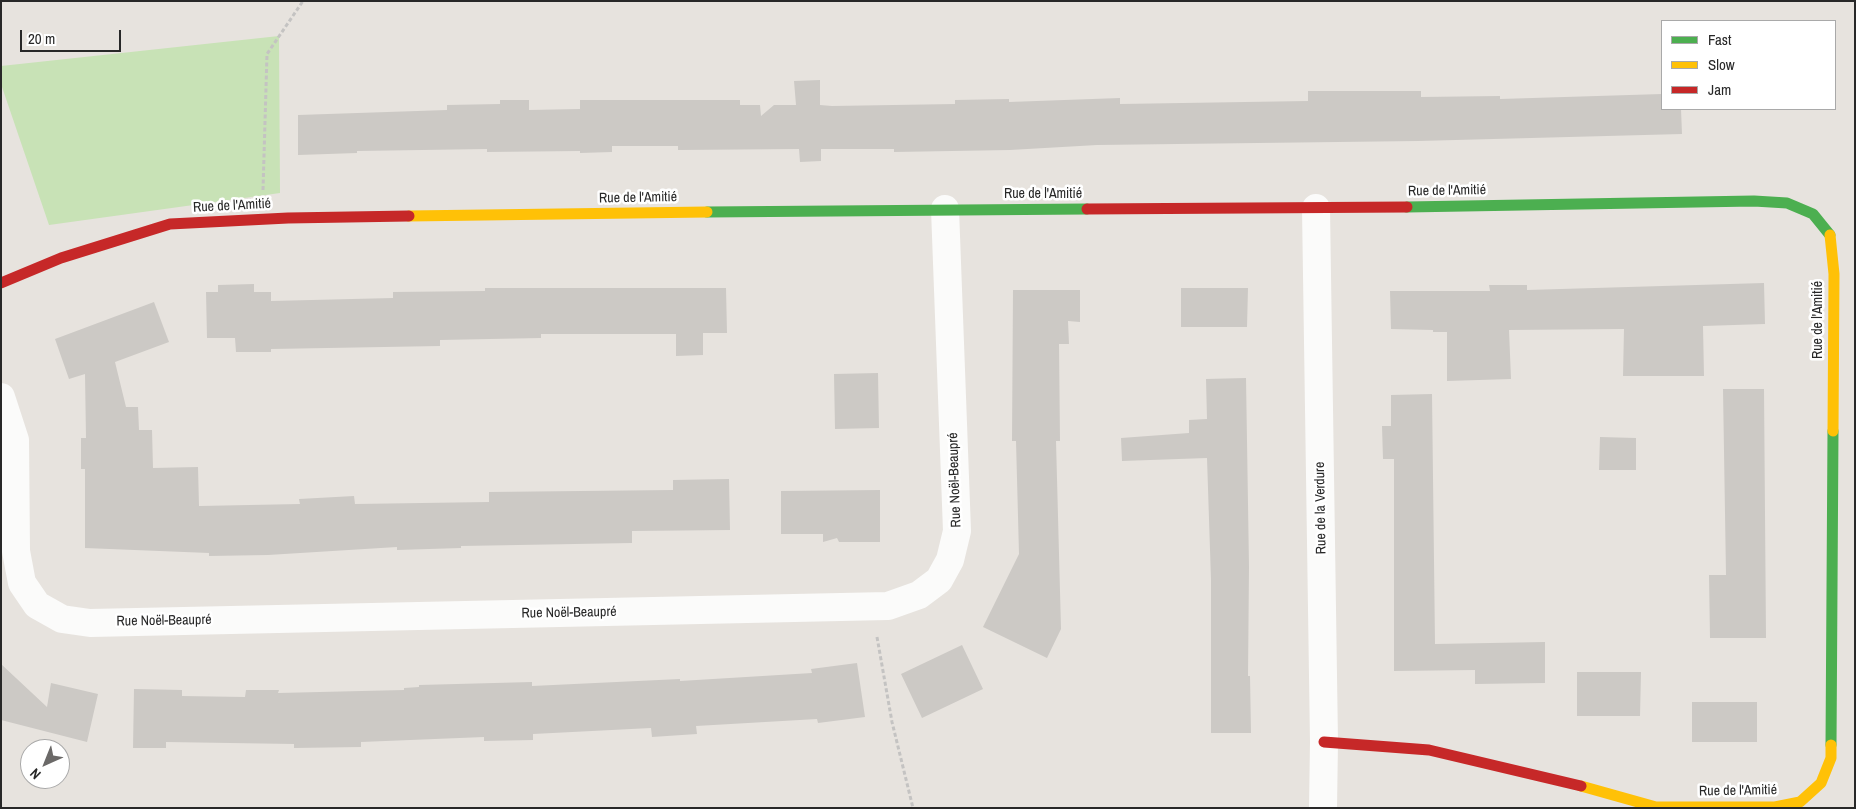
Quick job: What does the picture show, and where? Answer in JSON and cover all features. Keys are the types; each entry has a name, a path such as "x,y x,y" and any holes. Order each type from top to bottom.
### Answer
{"street":[{"name":"Rue de l'Amitié","path":"1,283 61,258 170,224 262,219 944,209 1316,208 1754,201 1787,203 1813,214 1830,236 1834,274 1832,758 1821,783 1800,802 1775,807 1656,806 1536,774 1429,750 1324,742"},
{"name":"Rue de la Verdure","path":"1316,208 1324,742 1323,808"},
{"name":"Rue Noël-Beaupré","path":"1,398 14,440 16,551 22,583 37,605 62,619 90,623 888,606 919,595 939,580 950,560 957,531 944,209"}],"path":[{"path":"262,219 267,54 302,1"},
{"path":"873,606 888,703 913,808"}],"green space":[{"path":"279,36 280,193 49,225 1,84 1,66"}],"building":[{"path":"820,80 820,105 832,106 955,104 955,100 1009,99 1009,102 1120,98 1120,104 1308,101 1308,91 1421,91 1421,97 1500,96 1500,99 1661,94 1661,110 1681,110 1682,134 1418,141 1097,145 1010,150 894,152 894,149 821,149 821,161 800,162 799,149 678,150 678,146 612,146 612,152 580,153 580,151 487,152 487,149 357,151 357,153 298,155 298,115 447,110 447,105 500,104 500,100 529,100 529,110 580,109 580,100 740,100 740,105 760,105 761,116 774,105 796,105 794,81"},
{"path":"1764,283 1765,324 1703,326 1704,376 1623,376 1624,329 1509,330 1511,379 1447,381 1447,332 1391,329 1390,291 1490,291 1489,285 1527,285 1527,290"},
{"path":"254,284 254,292 271,292 271,301 393,298 393,292 485,291 485,288 726,288 727,333 703,333 703,355 676,356 676,334 541,334 541,338 440,340 440,346 271,349 271,352 236,352 235,338 207,338 206,292 218,292 218,285"},
{"path":"1181,288 1248,288 1247,327 1181,327"},
{"path":"1013,290 1080,290 1080,322 1068,321 1069,344 1059,344 1060,441 1056,441 1061,629 1047,658 983,627 1019,554 1016,441 1012,441"},
{"path":"154,302 169,342 115,362 126,407 138,407 139,430 152,430 153,468 198,467 199,506 300,504 299,499 354,496 355,504 489,502 489,492 673,490 673,480 729,479 730,530 632,531 632,543 461,546 461,548 397,550 397,547 268,555 209,556 209,553 85,548 85,469 81,469 81,438 86,438 85,374 69,379 55,339"},
{"path":"878,373 879,428 835,429 834,374"},
{"path":"1246,378 1249,567 1248,676 1250,676 1251,733 1211,733 1211,580 1207,458 1122,461 1121,438 1189,433 1189,420 1207,419 1206,379"},
{"path":"1723,389 1764,389 1766,638 1710,638 1709,575 1726,575"},
{"path":"1432,394 1435,644 1545,642 1545,683 1475,684 1475,670 1394,671 1394,459 1383,459 1382,426 1391,426 1391,395"},
{"path":"1600,437 1636,438 1636,470 1599,470"},
{"path":"880,490 880,542 839,542 837,538 823,542 823,534 781,534 781,491"},
{"path":"962,645 983,689 922,718 901,674"},
{"path":"857,663 865,717 818,723 817,719 696,726 697,734 652,737 651,728 533,734 533,740 484,741 484,737 361,742 361,747 294,748 294,744 166,742 166,748 133,748 134,689 182,690 182,696 245,697 246,690 279,690 278,693 404,690 404,688 419,687 419,685 532,682 532,686 680,679 680,681 812,673 811,669"},
{"path":"1,664 47,707 51,683 98,694 87,742 1,720"},
{"path":"1577,672 1641,672 1640,716 1577,716"},
{"path":"1692,702 1757,702 1757,742 1692,742"}],"traffic: fast":[{"path":"1407,207 1754,201 1787,203 1813,214 1830,235"},
{"path":"707,212 1087,209"},
{"path":"1831,745 1833,431"}],"traffic: slow":[{"path":"409,216 707,212"},
{"path":"1830,235 1834,274 1833,431"},
{"path":"1581,786 1656,807 1775,807 1800,802 1821,783 1831,758 1831,745"}],"traffic: jam":[{"path":"1087,209 1407,207"},
{"path":"1,283 61,258 170,224 288,218 409,216"},
{"path":"1324,742 1429,750 1581,786"}]}
